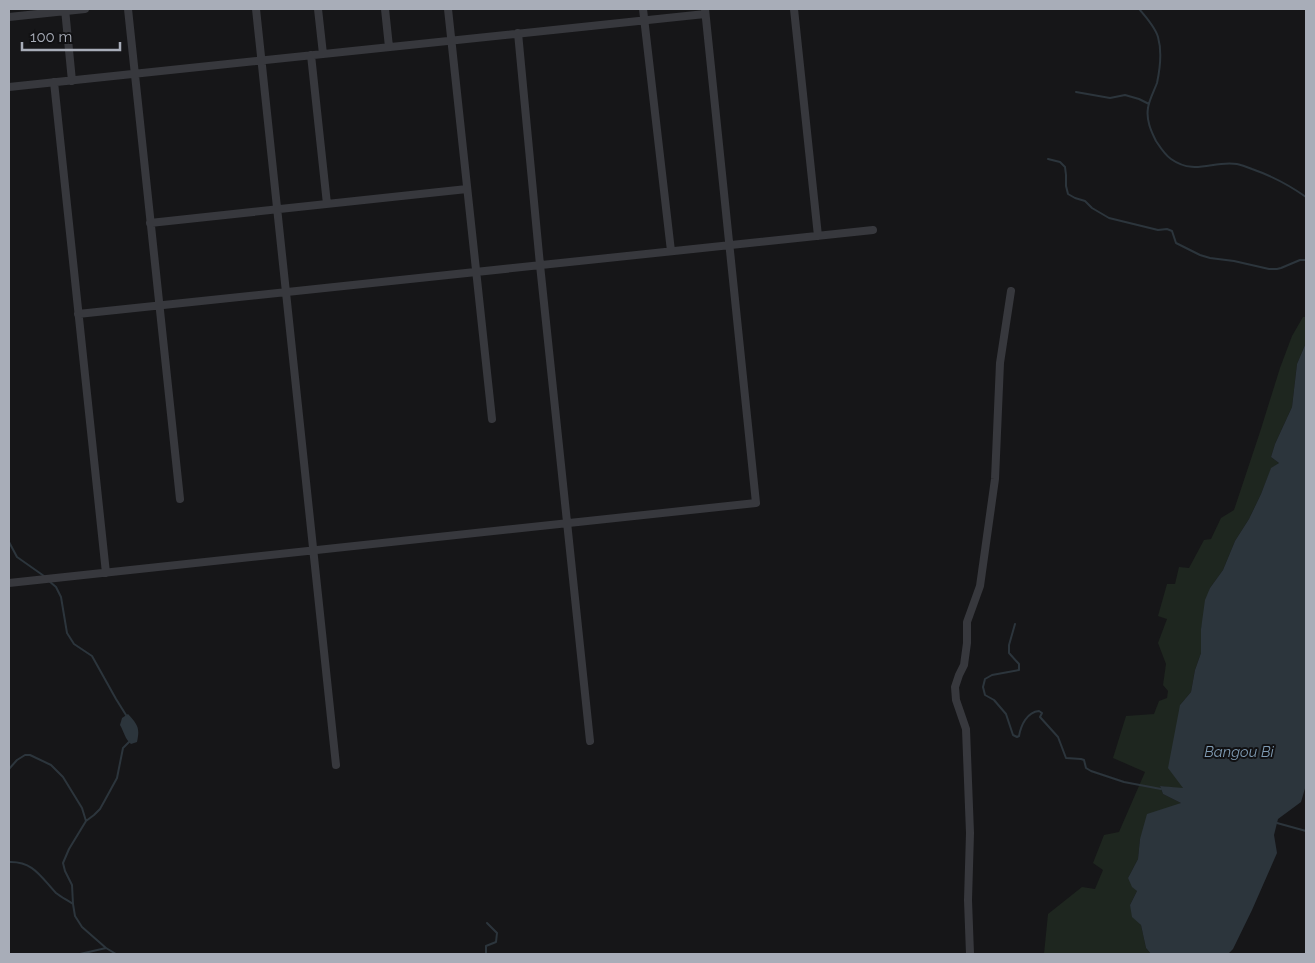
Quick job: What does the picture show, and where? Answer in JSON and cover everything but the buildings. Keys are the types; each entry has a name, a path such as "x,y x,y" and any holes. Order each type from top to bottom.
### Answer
{"street":[{"path":"9,17 85,9"},
{"path":"128,9 180,500"},
{"path":"256,9 336,765"},
{"path":"318,9 323,54"},
{"path":"385,9 389,47"},
{"path":"448,9 492,419"},
{"path":"643,9 671,251"},
{"path":"794,9 818,236"},
{"path":"65,10 72,81"},
{"path":"9,87 644,20 705,11 756,503 9,583"},
{"path":"518,33 540,265 590,741"},
{"path":"311,55 327,204"},
{"path":"54,82 106,572"},
{"path":"150,222 467,189"},
{"path":"78,314 873,230"},
{"path":"970,954 968,900 970,833 966,729 956,700 955,687 958,675 964,665 967,622 980,586 995,479 1000,363 1011,291"}],"shaded area":[{"path":"1303,317 1306,317 1305,345 1297,364 1292,407 1271,457 1279,463 1271,469 1261,494 1249,519 1235,541 1223,570 1210,588 1201,629 1201,653 1195,670 1191,692 1180,705 1184,789 1160,786 1163,794 1181,803 1140,839 1138,859 1128,878 1137,891 1130,905 1141,925 1146,948 1151,954 1044,954 1048,914 1082,887 1095,889 1103,870 1093,863 1104,835 1119,832 1145,772 1113,758 1126,716 1154,714 1159,701 1167,698 1168,691 1163,685 1166,664 1158,643 1167,619 1158,616 1167,584 1175,584 1179,567 1189,568 1204,540 1211,539 1221,518 1234,510 1280,368 1292,336"}],"water":[{"name":"Bangou Bi","path":"1306,331 1306,785 1301,802 1278,819 1274,835 1277,853 1233,949 1228,954 1151,954 1146,948 1141,925 1132,917 1130,905 1137,891 1132,887 1128,878 1138,859 1140,839 1147,814 1181,803 1163,794 1160,786 1183,788 1168,768 1180,705 1191,692 1195,670 1201,653 1201,629 1205,600 1210,588 1223,570 1235,541 1249,519 1271,468 1279,463 1271,457 1292,407 1297,364 1305,345"},
{"path":"128,714 138,730 137,742 131,744 120,725 122,718"}],"waterway":[{"path":"1139,9 1155,30 1159,42 1159,72 1157,83 1150,99 1148,117 1154,137 1165,153 1171,159 1188,166 1196,167 1228,163 1243,165 1287,185 1306,197"},
{"path":"1076,92 1110,98 1125,95 1149,104"},
{"path":"1048,159 1060,162 1065,167 1068,194 1085,201 1092,208 1109,218 1158,230 1167,229 1172,231 1176,243 1200,255 1269,269 1277,269 1300,260 1306,260"},
{"path":"9,542 17,557 44,576"},
{"path":"49,581 56,587 61,597 67,633 74,644 92,656 126,715"},
{"path":"1015,624 1009,645 1009,653 1019,664 1019,670 992,675 985,679 983,687 985,695 994,700 1006,714 1013,735 1019,736 1028,716 1039,711 1042,713 1040,717 1058,737 1066,758 1084,760 1086,768 1091,771 1124,782 1161,789"},
{"path":"116,954 106,948 82,927 75,916 72,885 63,863 86,821 100,809 105,800 117,778 123,748 130,741"},
{"path":"9,769 17,760 25,755 30,755 51,765 63,777 82,808 86,821"},
{"path":"1277,823 1306,831"},
{"path":"9,862 17,862 30,867 56,893 73,904"},
{"path":"485,954 486,946 496,942 497,933 487,923"},
{"path":"80,954 106,948"}]}
